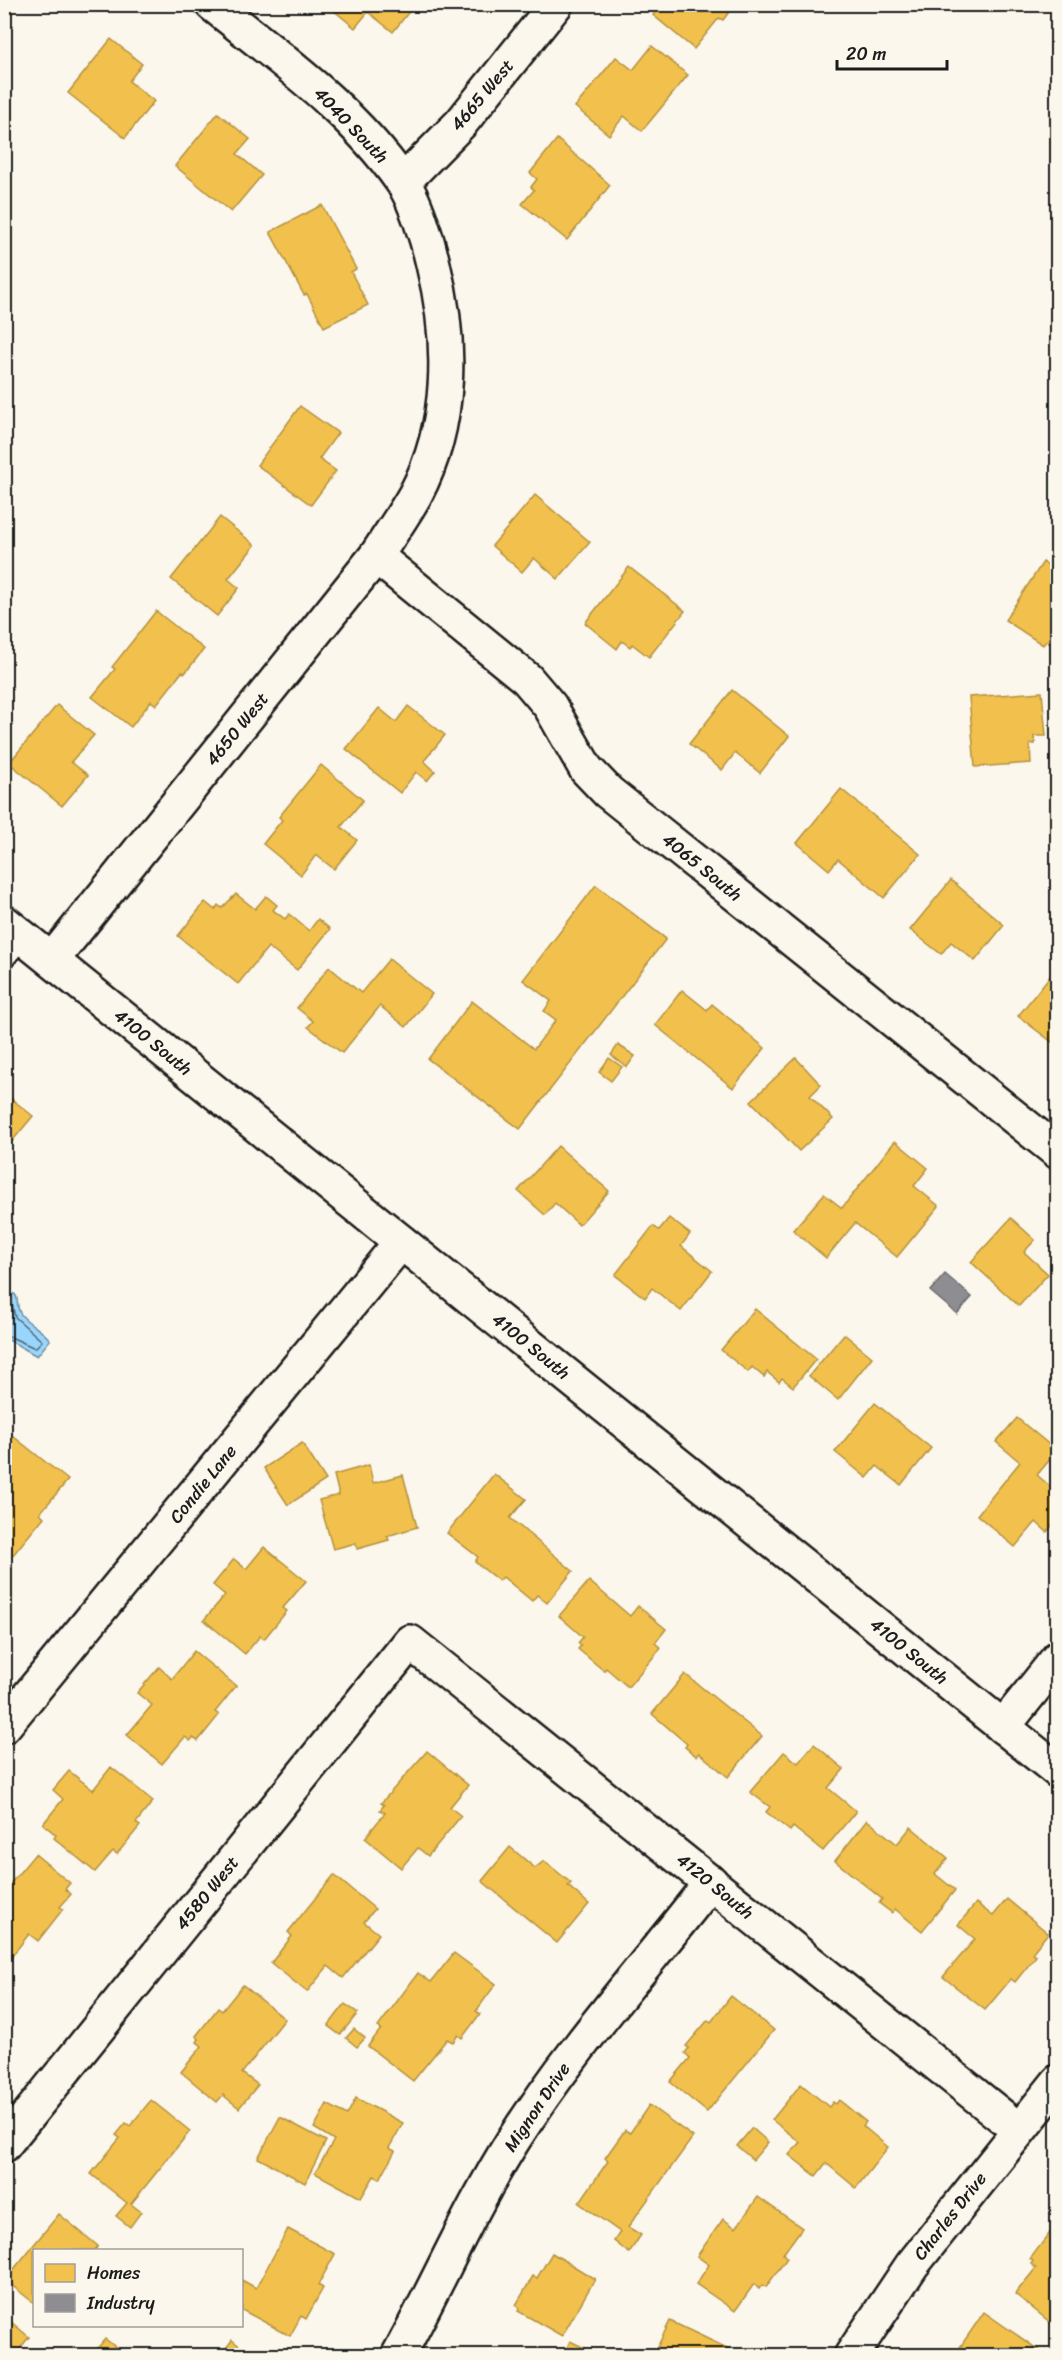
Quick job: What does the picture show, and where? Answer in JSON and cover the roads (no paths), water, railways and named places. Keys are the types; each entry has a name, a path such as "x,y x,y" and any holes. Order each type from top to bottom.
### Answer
{"street":[{"name":"4040 South","path":"212,4 319,91 366,135 403,182 427,239 441,297 447,352 445,392 435,446 415,494"},
{"name":"4665 West","path":"403,182 461,123 556,4"},
{"name":"4650 West","path":"52,960 376,556 415,494"},
{"name":"4065 South","path":"376,556 527,679 550,706 586,769 602,786 1058,1152"},
{"name":"4100 South","path":"11,940 52,960 1058,1771"},
{"name":"Condie Lane","path":"4,1726 401,1242"},
{"name":"4120 South","path":"410,1642 1019,2130"},
{"name":"4580 West","path":"4,2145 410,1642"},
{"path":"1003,1727 1058,1658"},
{"name":"Mignon Drive","path":"398,2355 489,2179 519,2131 571,2056 711,1882"},
{"name":"Charles Drive","path":"851,2355 912,2265 1058,2082"}],"water":[{"path":"5,1291 16,1296 18,1309 22,1316 50,1340 37,1356 5,1338"}]}
